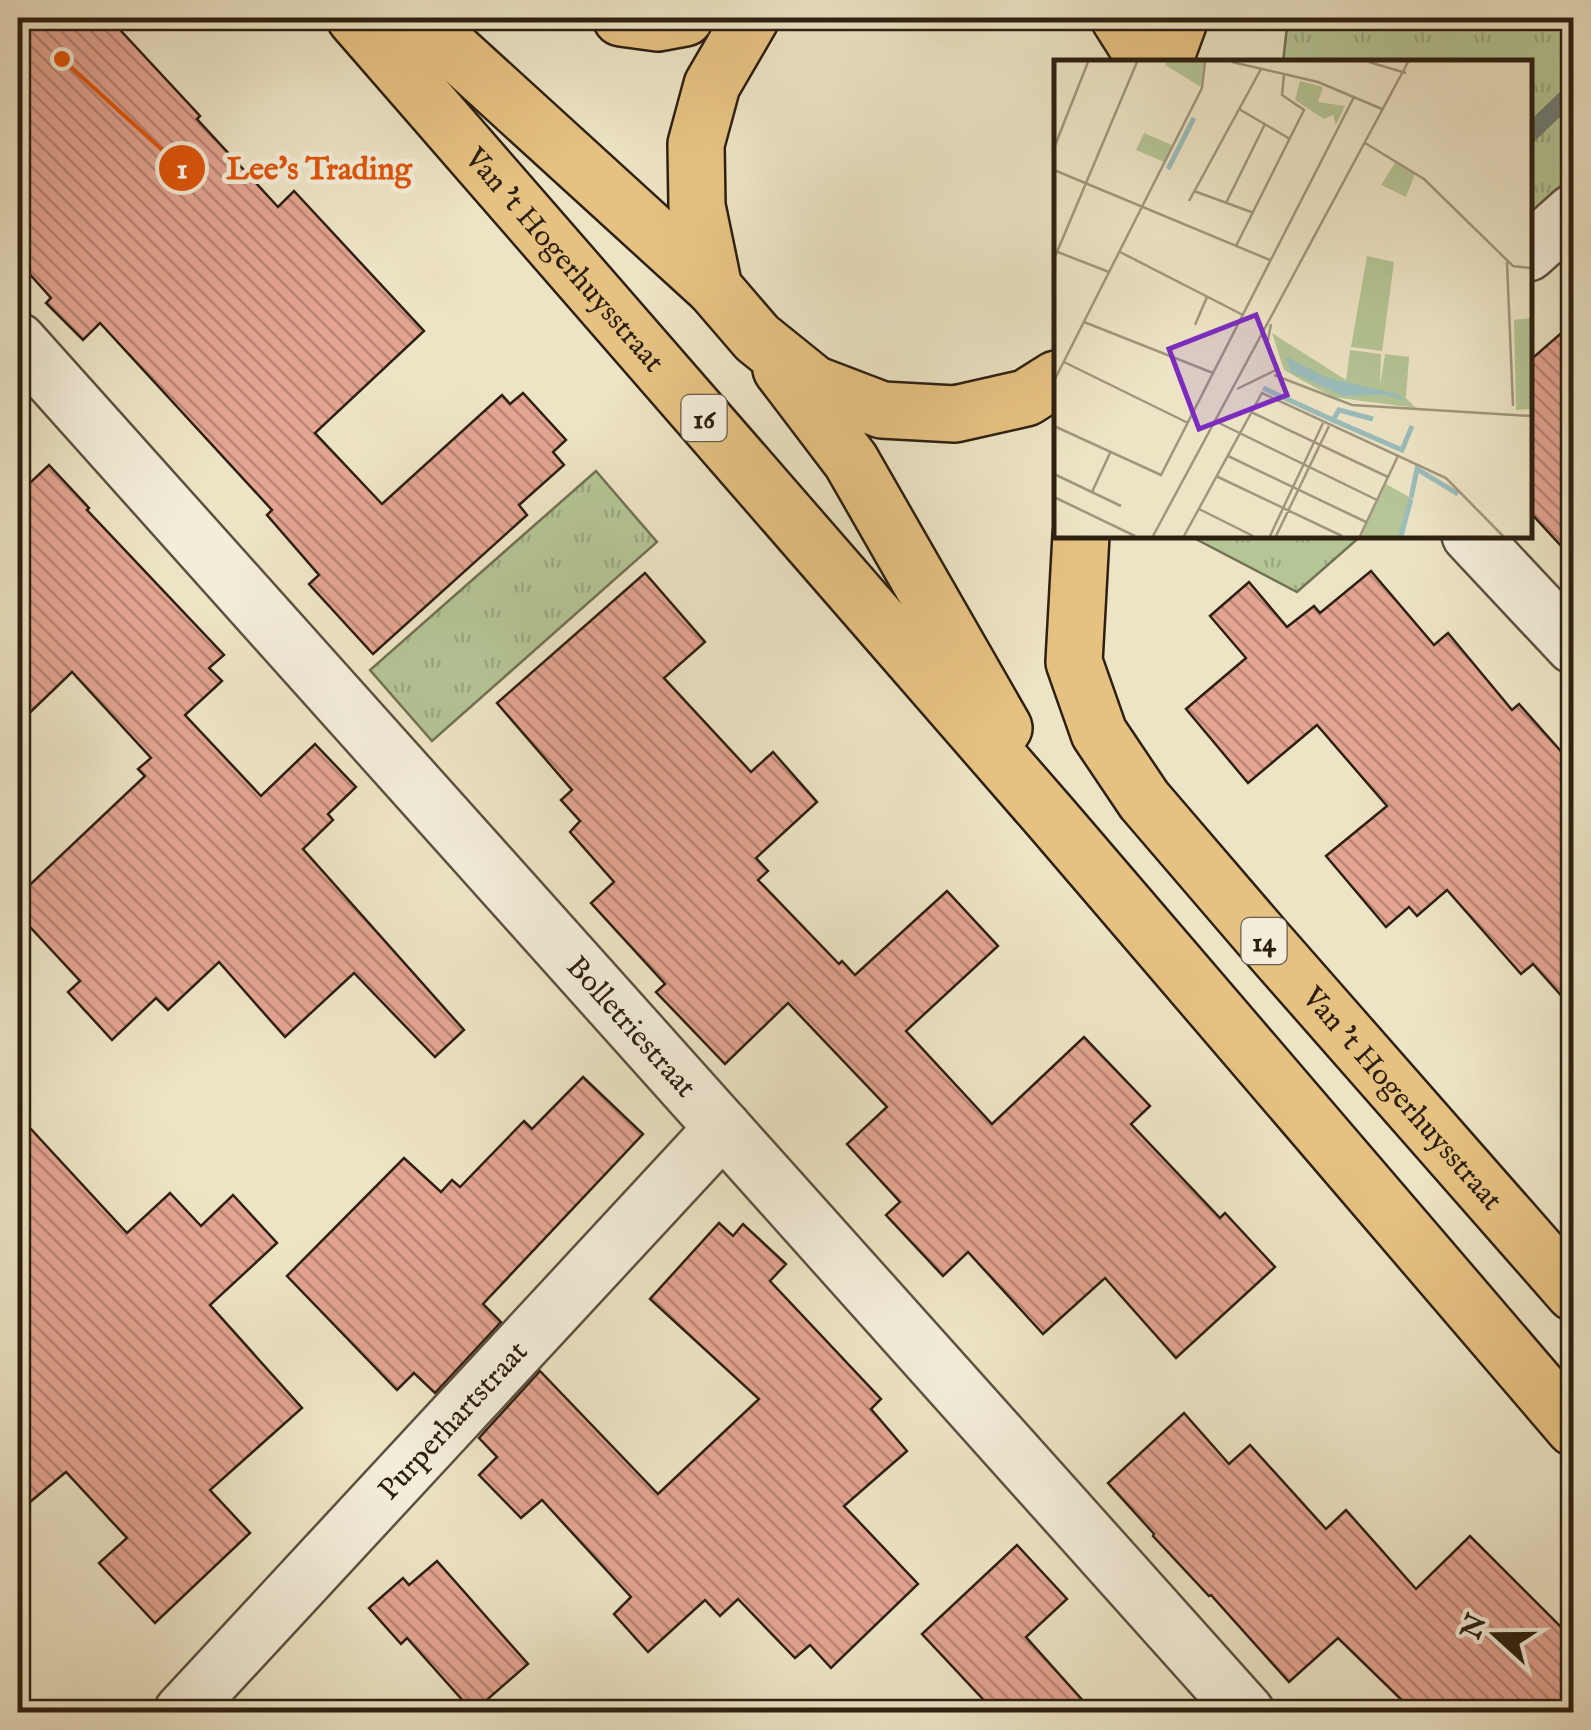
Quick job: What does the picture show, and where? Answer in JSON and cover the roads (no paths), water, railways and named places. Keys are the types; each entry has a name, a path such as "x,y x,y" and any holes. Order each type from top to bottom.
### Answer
{"main road":[{"name":"Van 't Hogerhuysstraat","path":"355,18 1574,1428"},
{"path":"418,18 714,288 758,338 814,384 882,410 955,414 1026,398 1054,380"},
{"path":"620,18 658,23 685,18"},
{"path":"714,288 697,206 696,144 712,85 750,18"},
{"path":"1119,18 1146,60"},
{"path":"1165,60 1180,18"},
{"name":"Van 't Hogerhuysstraat","path":"758,338 851,460 1002,724 1052,820"},
{"name":"Van 't Hogerhuysstraat","path":"1080,538 1074,662 1099,733 1144,800 1574,1293"}],"street":[{"path":"1531,249 1574,212"},
{"name":"Bolletriestraat","path":"18,341 1246,1712"},
{"path":"1473,538 1574,646"},
{"name":"Purperhartstraat","path":"182,1712 723,1128"}],"waterway":[{"path":"1531,132 1574,91"}],"place":[{"name":"Lee's Trading","path":"62,59"}]}
